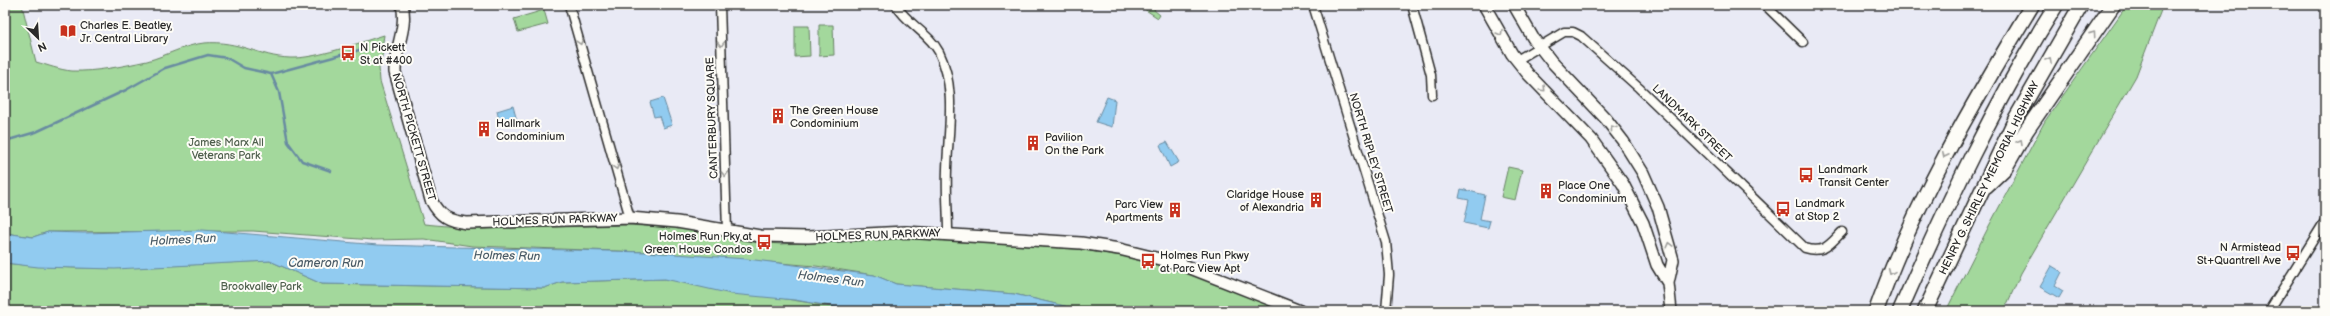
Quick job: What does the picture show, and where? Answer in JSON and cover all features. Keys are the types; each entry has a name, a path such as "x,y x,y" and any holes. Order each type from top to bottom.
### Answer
{"highway":[{"path":"1876,311 1885,285 1924,199 2024,5"},
{"path":"1964,120 2032,5"},
{"path":"1900,311 1964,172 2003,97 2056,5"},
{"name":"HENRY G. SHIRLEY MEMORIAL HIGHWAY","path":"1925,311 1979,193 2016,118 2081,5"},
{"path":"1979,193 2005,168 2026,131 2113,5"}],"street":[{"name":"NORTH PICKETT STREET","path":"402,5 404,21 396,52 395,72 431,200 445,219"},
{"path":"569,5 630,218"},
{"name":"CANTERBURY SQUARE","path":"720,5 727,231"},
{"path":"896,5 906,18 932,42 942,60 948,76 951,105 946,171 948,233"},
{"name":"NORTH RIPLEY STREET","path":"1313,5 1386,242 1389,275 1386,311"},
{"path":"1412,5 1431,75 1432,95"},
{"path":"1484,5 1517,60 1591,139 1614,170 1640,216 1657,265 1668,283"},
{"path":"1514,5 1539,46 1606,119 1623,140 1643,173 1658,207 1673,260 1668,283 1671,311"},
{"path":"1765,5 1803,42"},
{"name":"LANDMARK STREET","path":"1517,60 1564,32 1573,32 1581,36 1639,88 1805,248 1816,251 1828,247 1842,232"},
{"name":"HOLMES RUN PARKWAY","path":"445,219 467,223 630,218 677,222 760,236 808,237 905,232 948,233 1080,243 1144,254 1203,271 1300,311"},
{"path":"2269,311 2325,221"}],"green space":[{"name":"James Marx All Veterans Park","path":"5,5 22,5 36,62 58,69 72,71 100,70 119,67 147,61 189,46 204,43 228,44 279,57 300,58 337,50 384,35 382,48 384,48 379,68 380,81 424,224 479,229 628,225 678,228 753,242 781,244 903,238 1077,249 1129,257 1185,270 1231,287 1284,311 1085,311 1014,294 896,284 874,275 816,266 646,252 472,246 424,239 373,240 253,231 48,232 33,237 5,233"},
{"path":"1138,5 1157,5 1154,10 1160,15 1158,18"},
{"path":"2127,5 2163,5 2136,76 2021,273 2004,311 1946,311 2045,121"},
{"path":"544,10 548,24 518,32 514,19"},
{"path":"819,25 833,25 834,55 819,56"},
{"path":"795,26 809,26 810,56 795,57"},
{"path":"1508,167 1522,170 1515,200 1501,197"},
{"name":"Brookvalley Park","path":"270,261 322,284 544,288 562,282 665,279 859,311 5,311 5,263 71,268 104,268"}],"water":[{"path":"1107,97 1115,100 1112,127 1096,122"},
{"path":"663,98 672,125 663,128 659,116 654,117 650,102"},
{"path":"513,106 517,121 509,124 507,118 499,120 497,111"},
{"path":"1167,142 1179,162 1170,167 1160,145"},
{"path":"1461,189 1485,195 1480,219 1490,221 1488,228 1464,223 1469,200 1459,198"},
{"name":"Cameron Run","path":"203,230 378,245 646,252 747,259 874,275 896,284 1014,294 1085,311 859,311 795,300 731,294 665,279 562,282 544,288 322,284 270,261 115,269 38,267 5,263 5,233 33,237 48,232 83,233"},
{"path":"2052,266 2062,272 2055,286 2063,291 2059,298 2040,287"}],"waterway":[{"path":"5,141 36,132 126,90 165,68 208,55 227,58 244,68 271,74 363,49"},
{"path":"271,74 279,92 288,142 302,161 331,171"}],"place":[{"name":"Charles E. Beatley, Jr. Central Library","path":"68,31"},
{"name":"N Pickett St at #400","path":"348,53"},
{"name":"The Green House Condominium","path":"778,116"},
{"name":"Hallmark Condominium","path":"484,129"},
{"name":"Pavilion On the Park","path":"1033,143"},
{"name":"Landmark Transit Center","path":"1806,175"},
{"name":"Place One Condominium","path":"1546,191"},
{"name":"Claridge House of Alexandria","path":"1316,200"},
{"name":"Landmark at Stop 2","path":"1783,209"},
{"name":"Parc View Apartments","path":"1175,210"},
{"name":"Holmes Run Pky at Green House Condos","path":"764,242"},
{"name":"N Armistead St+Quantrell Ave","path":"2293,253"},
{"name":"Holmes Run Pkwy at Parc View Apt","path":"1148,261"}],"water label":[{"name":"Holmes Run","path":"183,240"},
{"name":"Holmes Run","path":"507,256"},
{"name":"Holmes Run","path":"831,279"}]}
